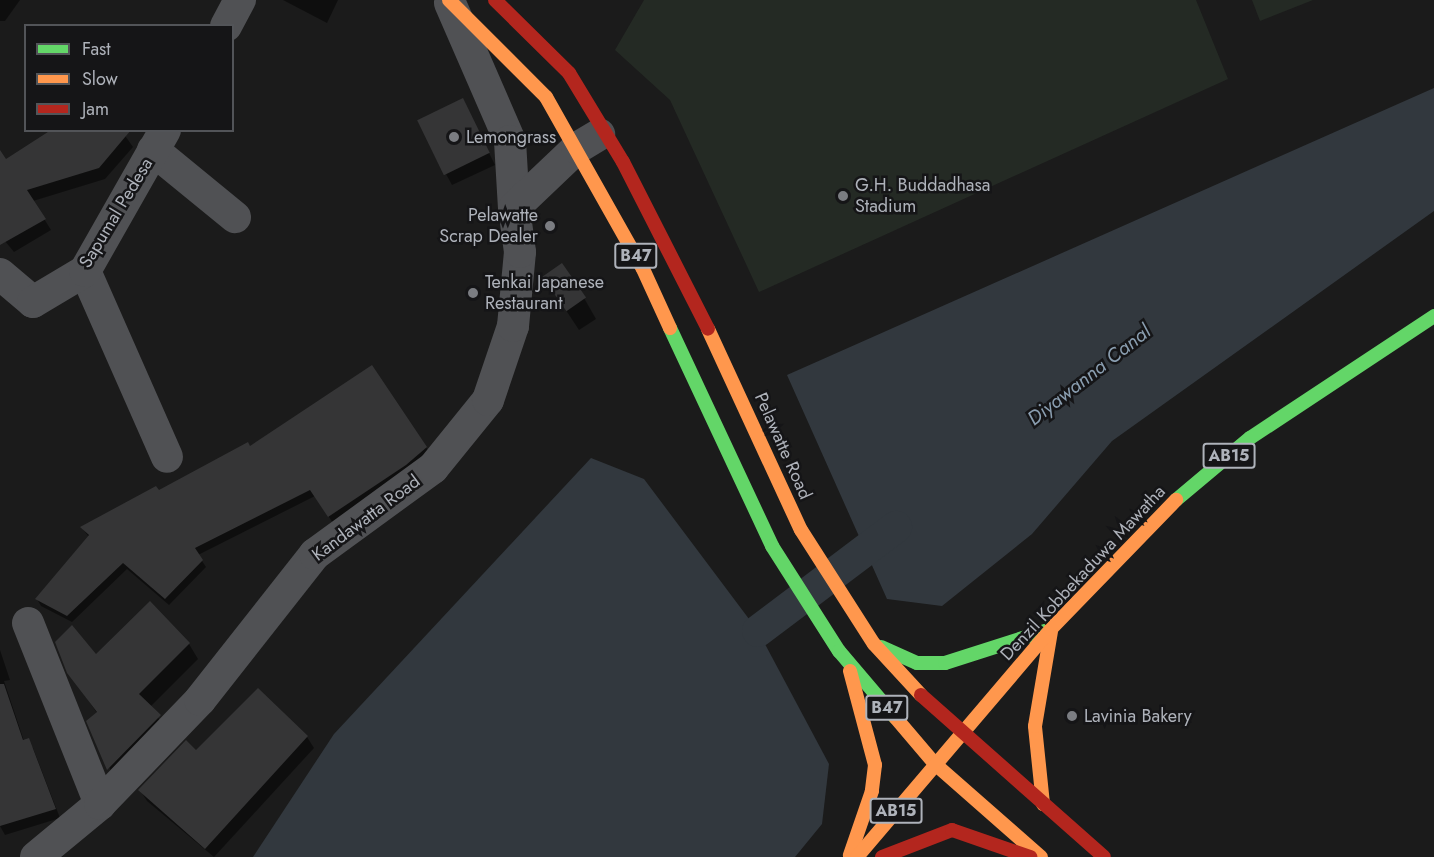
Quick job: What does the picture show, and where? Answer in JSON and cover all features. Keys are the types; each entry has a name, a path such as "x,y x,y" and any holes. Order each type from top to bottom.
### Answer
{"main road":[{"name":"B47","path":"449,0 546,97 577,147 643,269 772,546 843,657 935,764 1041,857"},
{"name":"Pelawatte Road","path":"495,0 569,73 605,131 720,352 801,530 871,639 913,688 1104,857"},
{"name":"Denzil Kobbekaduwa Mawatha","path":"857,857 1051,629 1158,515 1250,438 1434,316"},
{"path":"871,639 917,663 945,663 1051,629 1035,726 1043,804"},
{"path":"843,657 875,765 872,791 849,857"},
{"path":"882,857 952,830 1030,857"}],"street":[{"path":"227,24 240,0"},
{"name":"Kandawatta Road","path":"36,857 100,804 200,700 315,554 433,468 488,400 513,326 520,252 514,208 510,141 449,0"},
{"path":"514,208 577,147 605,131"},
{"path":"159,140 235,217"},
{"name":"Sapumal Pedesa","path":"0,274 33,302 84,271 159,140"},
{"path":"84,271 167,457"},
{"path":"28,623 100,804"}],"shaded area":[{"name":"G.H. Buddadhasa Stadium","path":"644,0 1196,0 1228,79 759,292 670,100 615,50"},
{"path":"1252,0 1313,0 1260,21"}],"water":[{"path":"1434,88 1434,211 1112,441 1032,534 942,606 887,599 787,375"},
{"path":"591,458 644,479 758,631 829,764 822,824 795,857 253,857 334,734"}],"building":[{"name":"Lemongrass","path":"463,98 490,153 444,175 417,120"},
{"path":"48,132 129,132 99,168 27,190 46,219 0,245 0,150 6,159"},
{"path":"562,263 586,297 566,311 542,277"},
{"path":"372,365 427,447 406,465 328,517 310,490 195,548 203,560 165,599 123,563 67,616 35,599 89,535 80,527 156,486 159,490 248,442 250,446"},
{"path":"150,601 190,643 139,694 161,715 107,770 86,721 97,712 67,673 55,642 72,625 96,654"},
{"path":"0,684 4,684 23,740 29,738 56,809 0,826"},
{"path":"258,688 308,736 205,849 138,790 186,740 196,750"}],"waterway":[{"name":"Diyawanna Canal","path":"758,631 896,527"}],"traffic: fast":[{"path":"1176,500 1250,438 1434,316"},
{"path":"670,328 772,546 839,651 895,717"},
{"path":"881,647 917,663 945,663 1051,629"}],"traffic: slow":[{"path":"449,0 546,97 643,269 670,328"},
{"path":"708,329 801,530 874,644 921,695"},
{"path":"857,857 1051,629 1176,500"},
{"path":"1043,804 1035,726 1051,631"},
{"path":"850,671 875,765 872,791 850,855"},
{"path":"895,717 935,764 1041,857"}],"traffic: jam":[{"path":"495,0 569,73 623,162 708,329"},
{"path":"921,695 1104,857"},
{"path":"882,857 952,830 1030,857"}],"place":[{"name":"Lemongrass","path":"454,137"},
{"name":"G.H. Buddadhasa Stadium","path":"843,196"},
{"name":"Pelawatte Scrap Dealer","path":"550,226"},
{"name":"Tenkai Japanese Restaurant","path":"473,293"},
{"name":"Lavinia Bakery","path":"1072,716"}]}
